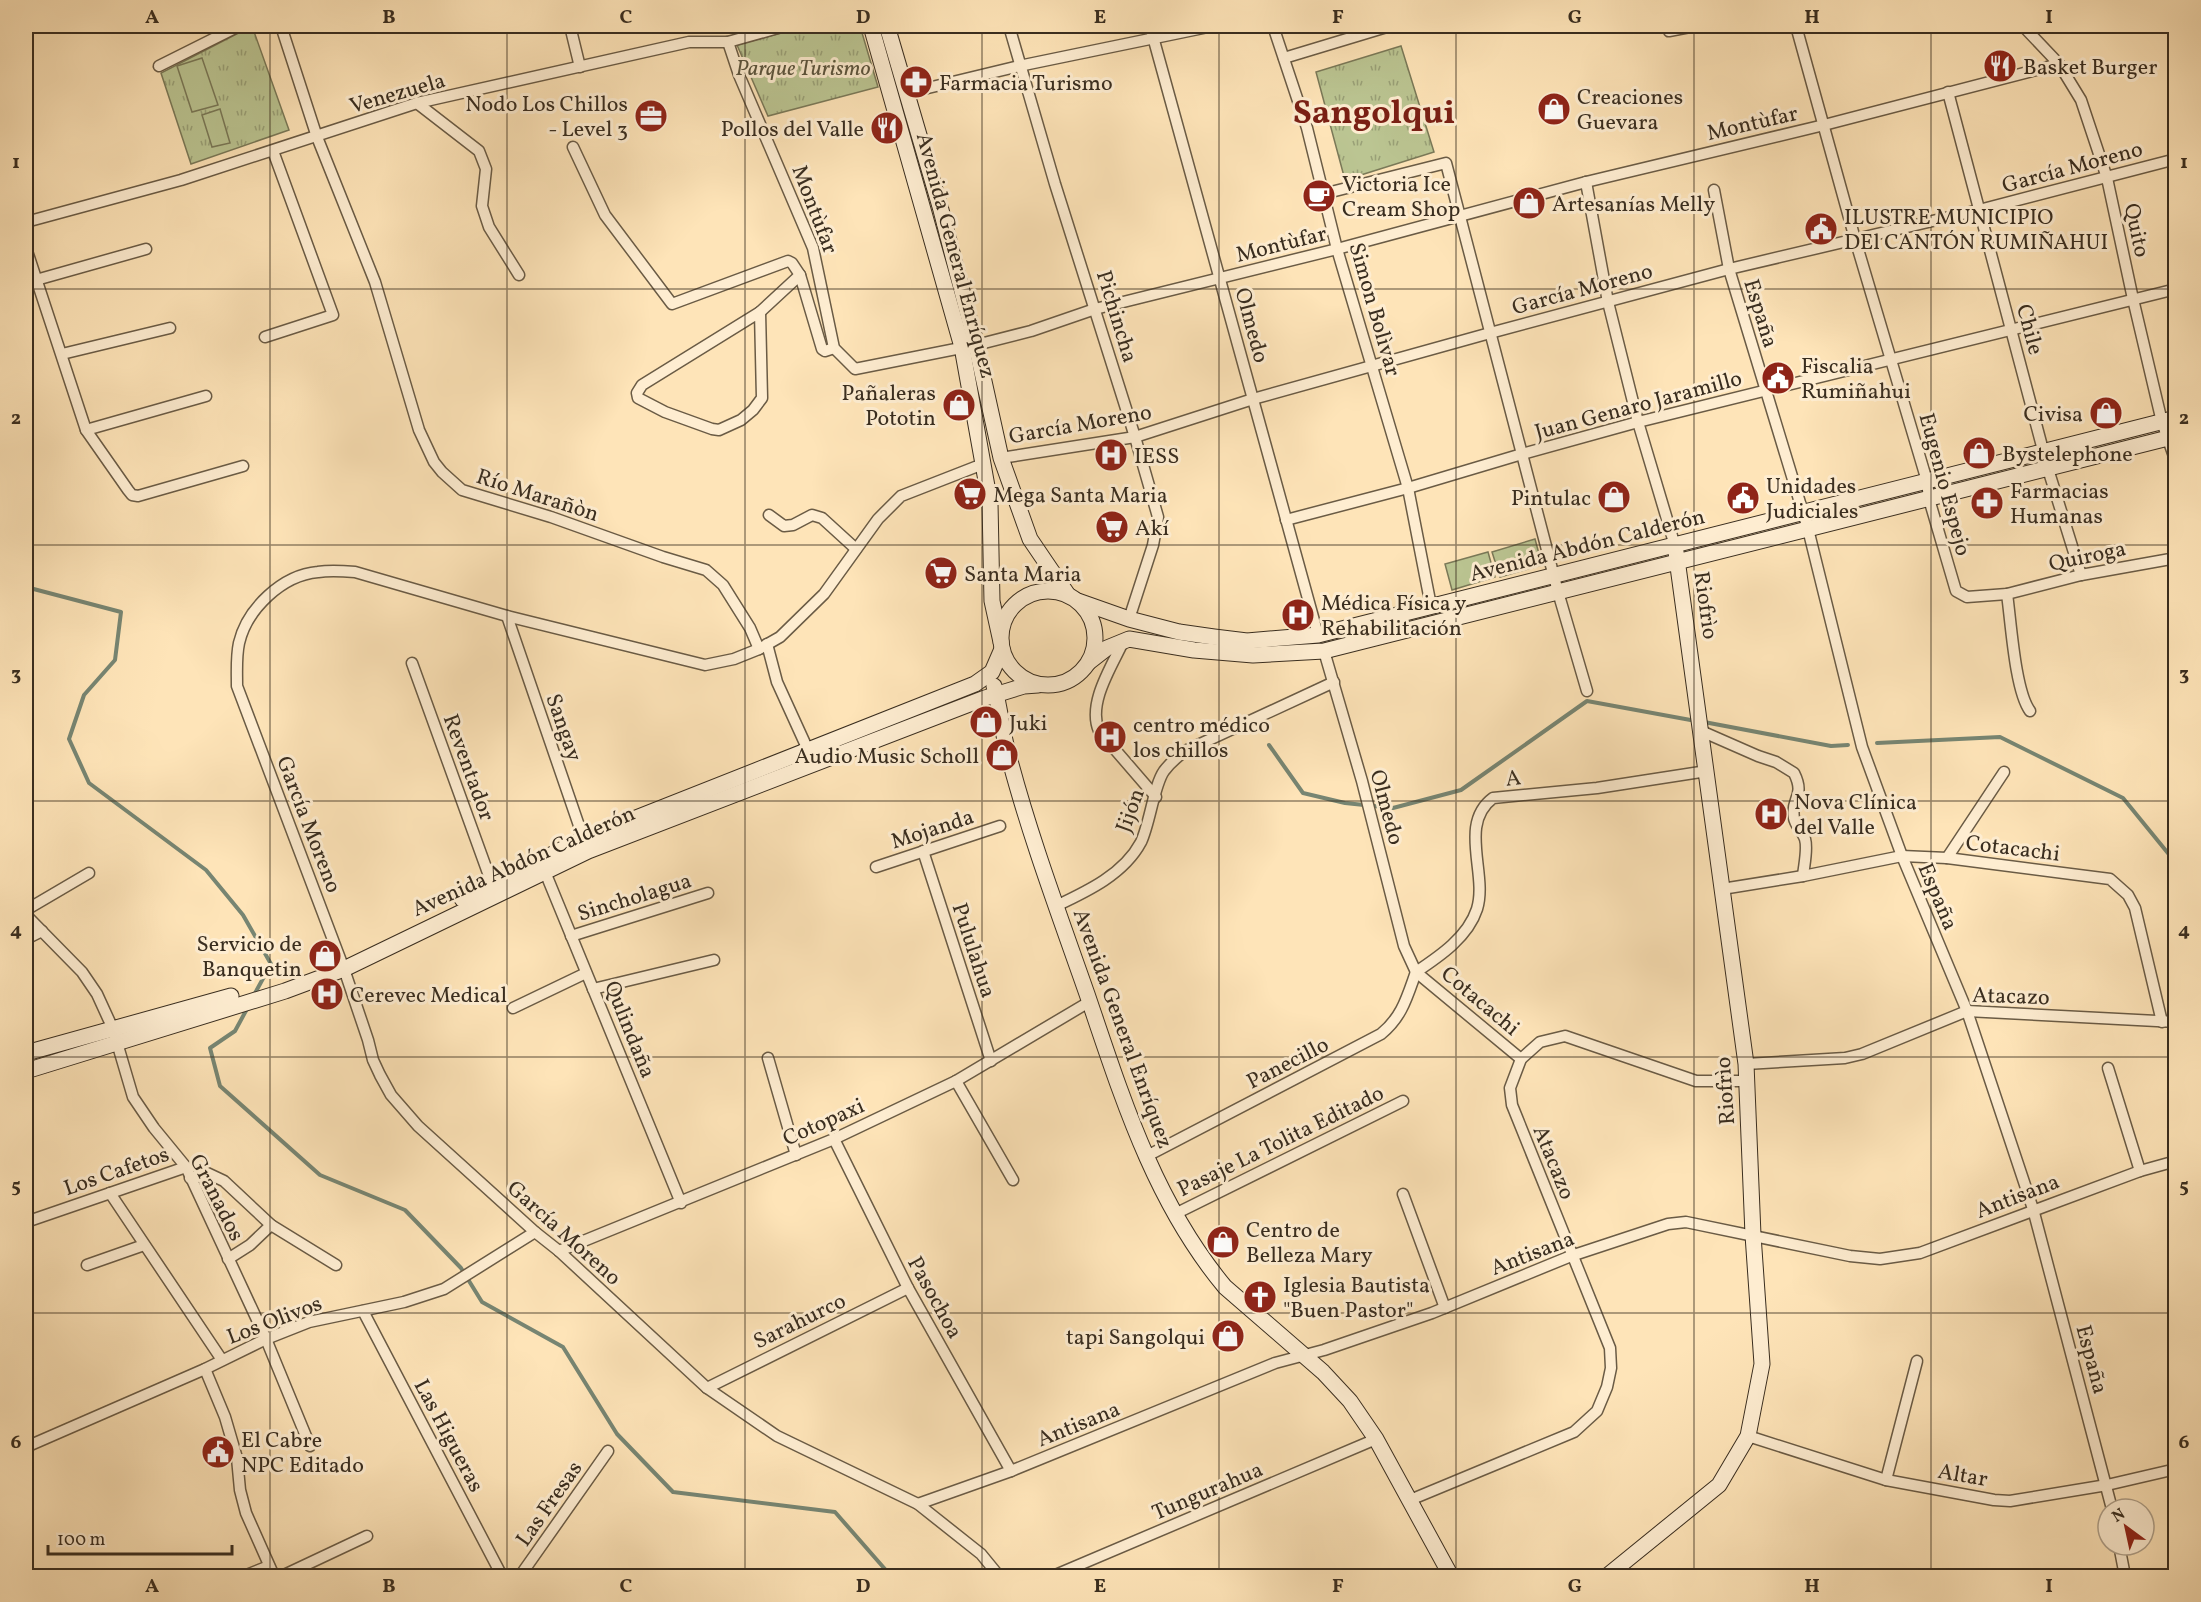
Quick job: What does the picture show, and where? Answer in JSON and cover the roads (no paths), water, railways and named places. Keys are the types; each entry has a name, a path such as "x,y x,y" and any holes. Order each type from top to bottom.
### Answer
{"main road":[{"name":"Avenida General Enríquez","path":"871,26 1001,458 1030,539 1073,598"},
{"name":"Avenida General Enríquez","path":"887,26 907,93 969,346 990,503 992,601 1001,645"},
{"name":"Avenida Abdón Calderón","path":"1073,598 1129,619 1179,632 1247,640 1318,635 2169,420"},
{"name":"Avenida Abdón Calderón","path":"1124,640 1134,639 1194,650 1253,655 1324,651 2172,437"},
{"name":"Riofrìo","path":"1607,1576 1719,1485 1748,1436 1762,1364 1753,1235 1748,1081 1675,546"},
{"path":"992,672 1001,645 1004,620 1017,603 1026,596 1047,591 1073,598 1087,610 1093,622 1095,636 1094,650 1089,662"},
{"path":"1002,723 1009,704 1031,685 1062,683 1072,679 1107,648 1124,640"},
{"path":"1001,645 1006,662 1031,685"},
{"name":"Avenida General Enríquez","path":"992,672 1008,752 1056,906 1123,1102 1145,1157 1175,1214 1225,1287 1323,1372 1350,1401 1376,1439 1451,1576"},
{"name":"Avenida Abdón Calderón","path":"26,1071 115,1036 284,986 342,964 585,845 808,750 975,684 992,672"},
{"name":"Avenida Abdón Calderón","path":"585,845 996,694 1031,685"},
{"name":"Avenida Abdón Calderón","path":"342,964 492,884 542,865"},
{"name":"Avenida Abdón Calderón","path":"26,1053 115,1036"}],"street":[{"path":"159,66 239,26"},
{"name":"Río Marañòn","path":"281,26 317,137 375,282 419,430 434,462 462,490 551,517 706,570 723,585 763,646 808,750"},
{"path":"570,26 580,67"},
{"name":"Venezuela","path":"26,222 181,180 417,103 688,42 728,42 785,26"},
{"name":"Pichincha","path":"1009,26 1019,66 1158,517 1154,545 1129,619"},
{"name":"Olmedo","path":"1150,26 1318,635"},
{"path":"907,93 1019,66 1213,26"},
{"name":"Simon Bolìvar","path":"1274,26 1307,128 1337,249 1408,488 1431,606"},
{"path":"1284,58 1390,26"},
{"path":"1668,28 1695,26"},
{"name":"Eugenio Espejo","path":"1796,26 1855,239 1927,481 1929,499 1956,591 1967,597 2007,594"},
{"name":"Quito","path":"2023,26 2060,64 2081,100 2107,178 2133,299 2169,420 2175,462"},
{"name":"Montùfar","path":"728,42 739,75 813,248 834,348 855,369 969,346 1030,330 1095,309 1337,249 1586,182 1824,125 2060,64"},
{"name":"Chile","path":"1948,92 2048,469 2081,574"},
{"path":"417,103 479,151 486,169 482,206 489,227 519,276"},
{"path":"573,147 605,215 672,304 788,261 800,275 822,349 825,351 834,348"},
{"path":"265,337 333,315 273,151"},
{"name":"García Moreno","path":"1001,458 1135,437 1253,399 1729,269 1979,210 2175,159"},
{"path":"1323,194 1446,163 1558,592 1587,691"},
{"path":"1586,182 1608,302 1638,422 1675,546"},
{"name":"España","path":"1714,190 1729,269 1808,529 1862,747 1902,856 1967,1011 2033,1209 2110,1497"},
{"path":"26,248 86,430 132,495 138,496 243,466"},
{"path":"36,280 146,249"},
{"path":"760,312 762,398 741,420 726,428 712,429 665,412 638,398 637,393 642,385 760,312 800,275"},
{"name":"Juan Genaro Jaramillo","path":"1286,520 1408,488 1638,422 2175,288"},
{"path":"62,354 170,328"},
{"path":"86,430 206,396"},
{"name":"García Moreno","path":"983,464 901,496 878,519 824,594 780,637 720,663 705,665 507,616 355,572 333,571 302,575 287,582 255,610 239,644 237,686 342,964 373,1060 391,1095 418,1126 559,1251 707,1388 777,1436 918,1503 981,1554 999,1576"},
{"path":"769,515 784,526 794,525 812,515 822,518 856,549"},
{"name":"Quiroga","path":"2007,594 2081,574 2175,558"},
{"path":"2007,594 2020,689 2030,711"},
{"name":"Sangay","path":"507,616 585,845"},
{"path":"1124,640 1100,694 1096,723 1099,731 1156,797"},
{"name":"Olmedo","path":"1324,651 1362,781 1404,946 1416,972"},
{"name":"Reventador","path":"412,663 492,884"},
{"name":"Jijón","path":"1056,906 1093,888 1122,866 1140,842 1163,773 1185,752 1334,682"},
{"path":"1701,730 1794,772 1800,791 1793,809 1794,820 1806,842 1803,876"},
{"name":"A","path":"1416,972 1438,958 1460,938 1477,910 1480,897 1476,820 1482,808 1493,798 1597,788 1707,771"},
{"path":"1947,858 2004,772"},
{"name":"Mojanda","path":"876,867 1000,826"},
{"name":"Pululahua","path":"923,851 991,1061"},
{"name":"Cotacachi","path":"1722,889 1803,876 1902,856 1947,858 2110,879 2128,895 2135,908 2162,1022"},
{"name":"Qulindaña","path":"542,865 681,1203"},
{"path":"26,910 89,873"},
{"name":"Sincholagua","path":"572,936 708,893"},
{"name":"Granados","path":"26,915 81,972 98,994 115,1036 134,1097 154,1128 188,1172 266,1339 310,1446"},
{"path":"26,939 42,932"},
{"path":"593,989 714,960"},
{"name":"Cotacachi","path":"1416,972 1521,1059"},
{"name":"Panecillo","path":"1145,1157 1382,1034 1395,1023 1416,972"},
{"path":"513,1008 586,973"},
{"name":"Cotopaxi","path":"559,1251 834,1139 956,1081 1089,1002"},
{"name":"Atacazo","path":"1746,1064 1845,1058 1862,1054 1967,1011 2175,1022"},
{"path":"1521,1059 1540,1042 1565,1036 1696,1081 1748,1081"},
{"path":"768,1058 796,1155"},
{"name":"Atacazo","path":"1410,1500 1574,1432 1597,1411 1607,1387 1611,1368 1610,1348 1512,1105 1510,1088 1521,1059"},
{"path":"2108,1068 2140,1171"},
{"path":"956,1081 1013,1180"},
{"name":"Pasaje La Tolita Editado","path":"1175,1214 1403,1101"},
{"name":"Pasochoa","path":"834,1139 908,1288 1011,1471"},
{"name":"Antisana","path":"918,1503 1011,1471 1275,1363 1324,1350 1444,1308 1571,1256 1678,1222 1850,1256 1880,1259 1920,1253 2033,1209 2175,1161"},
{"name":"Los Cafetos","path":"26,1222 110,1192 188,1172 207,1173 224,1180 271,1225 336,1265"},
{"path":"110,1192 222,1360"},
{"path":"1403,1194 1444,1308"},
{"path":"228,1259 250,1245 271,1225"},
{"name":"Los Olivos","path":"26,1447 205,1369 266,1339 309,1322 404,1302 444,1289 535,1232"},
{"path":"87,1265 144,1245"},
{"name":"Sarahurco","path":"707,1388 908,1288"},
{"name":"Las Higueras","path":"363,1311 502,1576"},
{"path":"1886,1480 1917,1361"},
{"path":"205,1369 225,1418 237,1458 240,1490 246,1513 271,1571 244,1576"},
{"name":"Altar","path":"1748,1436 1886,1480 1994,1500 2010,1501 2107,1485 2175,1468"},
{"name":"Tungurahua","path":"1053,1576 1376,1439"},
{"name":"Las Fresas","path":"519,1576 608,1451"},
{"path":"282,1576 367,1536"},
{"path":"2121,1557 2125,1576"}],"waterway":[{"path":"26,587 121,612 115,660 84,695 69,739 89,783 206,870 243,915 271,964 254,995"},
{"path":"1269,745 1303,793 1345,803 1393,808 1461,790 1587,701 1696,721"},
{"path":"1704,722 1831,746 1848,745"},
{"path":"1877,743 2000,737 2123,798 2176,863"},
{"path":"248,1007 235,1031 210,1048 220,1086 320,1175 405,1210 461,1268 482,1302 563,1347 617,1434 673,1492 835,1512 891,1576"}],"place":[{"name":"Basket Burger","path":"2000,66"},
{"name":"Farmacia Turismo","path":"916,82"},
{"name":"Creaciones Guevara","path":"1554,109"},
{"name":"Nodo Los Chillos - Level 3","path":"651,116"},
{"name":"Pollos del Valle","path":"887,128"},
{"name":"Victoria Ice Cream Shop","path":"1319,196"},
{"name":"Artesanías Melly","path":"1529,203"},
{"name":"ILUSTRE MUNICIPIO DEl CANTÓN RUMIÑAHUI","path":"1821,229"},
{"name":"Fiscalia Rumiñahui","path":"1778,378"},
{"name":"Pañaleras Pototin","path":"959,405"},
{"name":"Civisa","path":"2106,413"},
{"name":"Bystelephone","path":"1979,453"},
{"name":"IESS","path":"1111,455"},
{"name":"Mega Santa Maria","path":"970,494"},
{"name":"Pintulac","path":"1614,497"},
{"name":"Unidades Judiciales","path":"1743,498"},
{"name":"Farmacias Humanas","path":"1987,503"},
{"name":"Akí","path":"1112,527"},
{"name":"Santa Maria","path":"941,573"},
{"name":"Médica Física y Rehabilitación","path":"1298,615"},
{"name":"Juki","path":"986,722"},
{"name":"centro médico los chillos","path":"1110,737"},
{"name":"Audio Music Scholl","path":"1002,755"},
{"name":"Nova Clínica del Valle","path":"1771,814"},
{"name":"Servicio de Banquetin","path":"325,956"},
{"name":"Cerevec Medical","path":"327,994"},
{"name":"Centro de Belleza Mary","path":"1223,1242"},
{"name":"Iglesia Bautista \"Buen Pastor\"","path":"1260,1297"},
{"name":"tapi Sangolqui","path":"1228,1336"},
{"name":"El Cabre NPC Editado","path":"218,1452"}],"district":[{"name":"Sangolqui","path":"1374,111"}],"park label":[{"name":"Parque Turismo","path":"803,67"}]}
